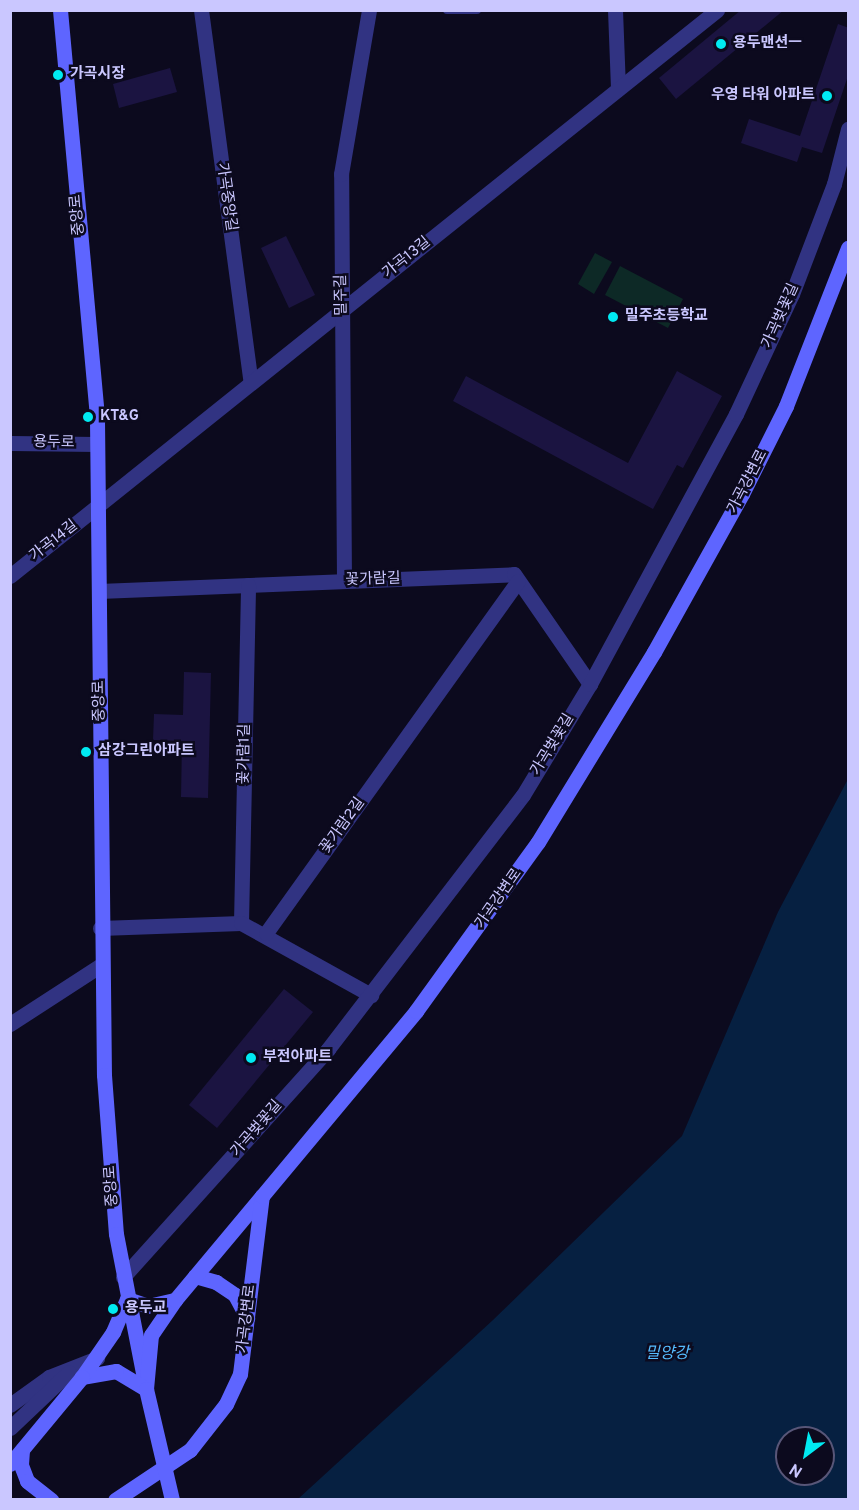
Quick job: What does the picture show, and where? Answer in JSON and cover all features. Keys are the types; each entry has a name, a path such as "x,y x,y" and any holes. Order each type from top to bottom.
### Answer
{"main road":[{"name":"중앙로","path":"60,10 97,444 100,928 104,1075 123,1277 172,1500"},
{"name":"가곡강변로","path":"115,1500 190,1450 207,1431 240,1374 262,1196 416,1011 538,842 654,652 742,494 786,406 849,248"},
{"path":"76,1373 116,1371 146,1389 151,1335 175,1299 262,1196"},
{"path":"195,1275 216,1282 235,1295 248,1322"},
{"path":"10,1464 76,1373 97,1358 127,1299 148,1306 175,1299"},
{"path":"22,1449 21,1465 27,1481 51,1500"}],"street":[{"name":"가곡중앙길","path":"201,10 251,383"},
{"name":"밀주길","path":"344,581 341,174 369,10"},
{"path":"615,10 618,89"},
{"name":"가곡13길","path":"98,507 717,10"},
{"name":"가곡벚꽃길","path":"123,1277 371,995 523,795 590,684 768,344 834,184 849,129"},
{"name":"용두로","path":"10,443 97,444"},
{"name":"가곡14길","path":"10,576 98,507"},
{"name":"꽃가람길","path":"99,591 514,574 518,581"},
{"path":"518,581 590,684"},
{"name":"꽃가람2길","path":"266,933 518,581"},
{"name":"꽃가람1길","path":"242,923 248,585"},
{"path":"100,928 242,923 266,933 371,995"},
{"path":"10,1023 101,965"},
{"path":"10,1405 49,1377 76,1373"},
{"path":"10,1428 76,1373"}],"lane":[{"path":"447,10 477,10"}],"green space":[{"path":"595,253 612,262 594,294 578,284"},
{"path":"620,266 683,299 668,328 605,295"}],"water":[{"name":"밀양강","path":"848,779 848,1499 298,1499 493,1320 682,1136 778,912"}],"building":[{"name":"용두맨션ㅡ","path":"741,10 784,10 676,99 659,78"},
{"name":"우영 타워 아파트","path":"838,24 849,28 849,73 822,153 802,147 797,162 741,143 749,119 800,136"},
{"path":"170,68 177,92 119,108 113,84"},
{"path":"286,236 315,295 289,308 261,248"},
{"path":"677,371 722,396 683,468 677,465 653,509 453,401 466,376 628,463"},
{"path":"184,672 211,673 208,798 181,797 182,741 153,740 154,714 183,715"},
{"name":"부전아파트","path":"284,989 313,1012 217,1128 189,1105"}],"place":[{"name":"용두맨션ㅡ","path":"721,44"},
{"name":"가곡시장","path":"58,75"},
{"name":"우영 타워 아파트","path":"827,96"},
{"name":"밀주초등학교","path":"613,317"},
{"name":"KT&G","path":"88,417"},
{"name":"삼강그린아파트","path":"86,752"},
{"name":"부전아파트","path":"251,1058"},
{"name":"용두교","path":"113,1309"}]}
